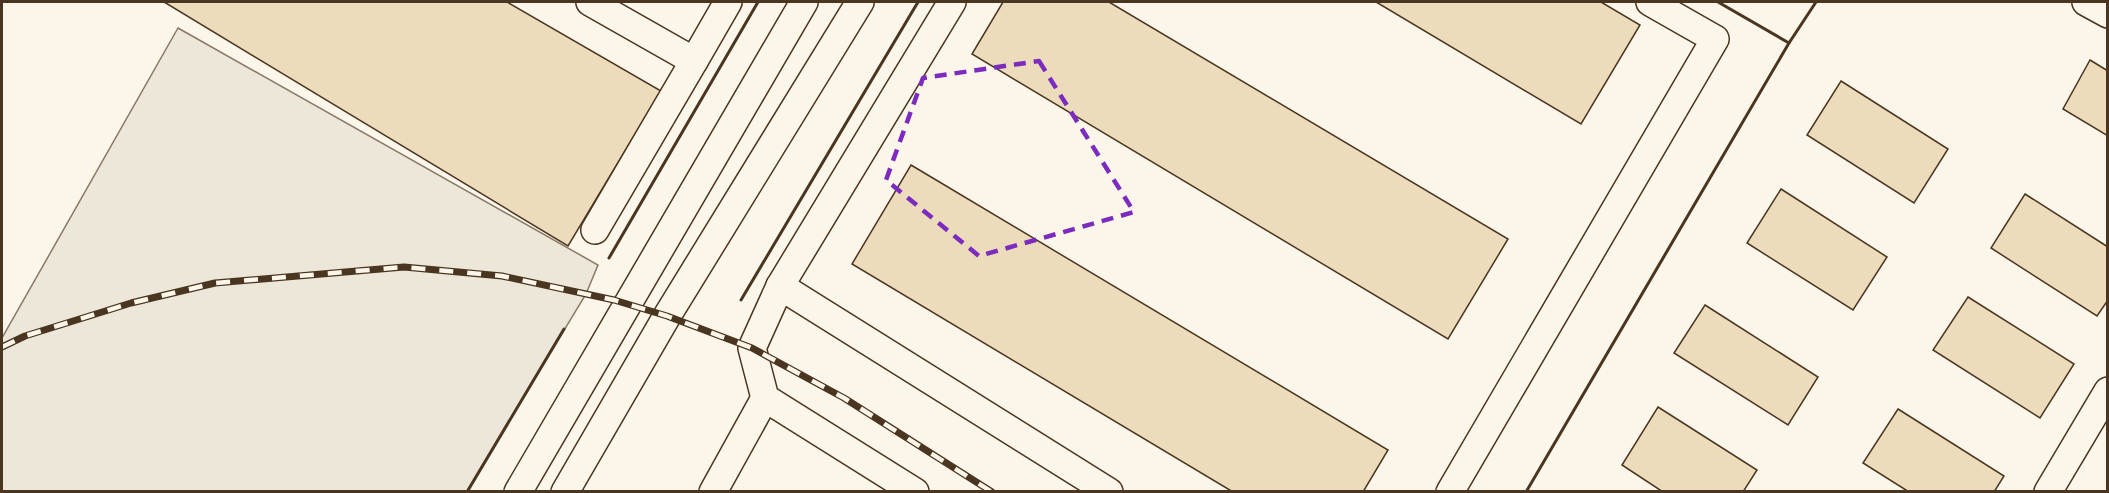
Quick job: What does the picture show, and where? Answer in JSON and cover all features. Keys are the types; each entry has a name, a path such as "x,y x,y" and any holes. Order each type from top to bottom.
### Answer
{"street":[{"path":"590,2 694,61"},
{"path":"595,231 728,2"},
{"path":"518,492 804,2"},
{"path":"565,492 674,306 861,2"},
{"path":"915,492 765,398 752,348 780,286 952,2"},
{"path":"1450,492 1715,39 1650,2"},
{"path":"2086,2 2108,14"},
{"path":"780,286 1109,492"},
{"path":"2048,492 2108,391"},
{"path":"713,492 765,398"}],"highlighted area":[{"path":"1039,61 1134,212 979,256 886,180 923,78"}],"shaded area":[{"path":"178,28 598,265 586,294 467,491 2,491 2,338"}],"building":[{"path":"164,2 507,2 661,91 568,246"},
{"path":"1003,2 1109,2 1508,239 1448,339 972,54"},
{"path":"1376,2 1601,2 1640,25 1581,124"},
{"path":"2090,60 2108,71 2108,136 2063,109"},
{"path":"1841,81 1948,149 1914,203 1807,135"},
{"path":"911,165 1388,450 1363,492 1233,492 852,264"},
{"path":"1781,189 1887,257 1853,310 1747,243"},
{"path":"2025,194 2108,247 2108,300 2097,316 1991,248"},
{"path":"1968,297 2074,364 2040,418 1933,350"},
{"path":"1705,305 1818,377 1788,425 1674,353"},
{"path":"1658,407 1757,470 1743,492 1663,492 1622,465"},
{"path":"1898,409 2004,476 1994,492 1909,492 1863,463"}],"railway":[{"path":"2,347 25,336 131,303 215,283 404,267 502,276 614,300 667,316 752,348 844,398 992,492"}],"wall":[{"path":"609,258 758,2"},
{"path":"741,300 918,2"},
{"path":"1526,492 1789,43 1718,2"},
{"path":"1789,43 1816,2"},
{"path":"467,492 564,329"}]}
